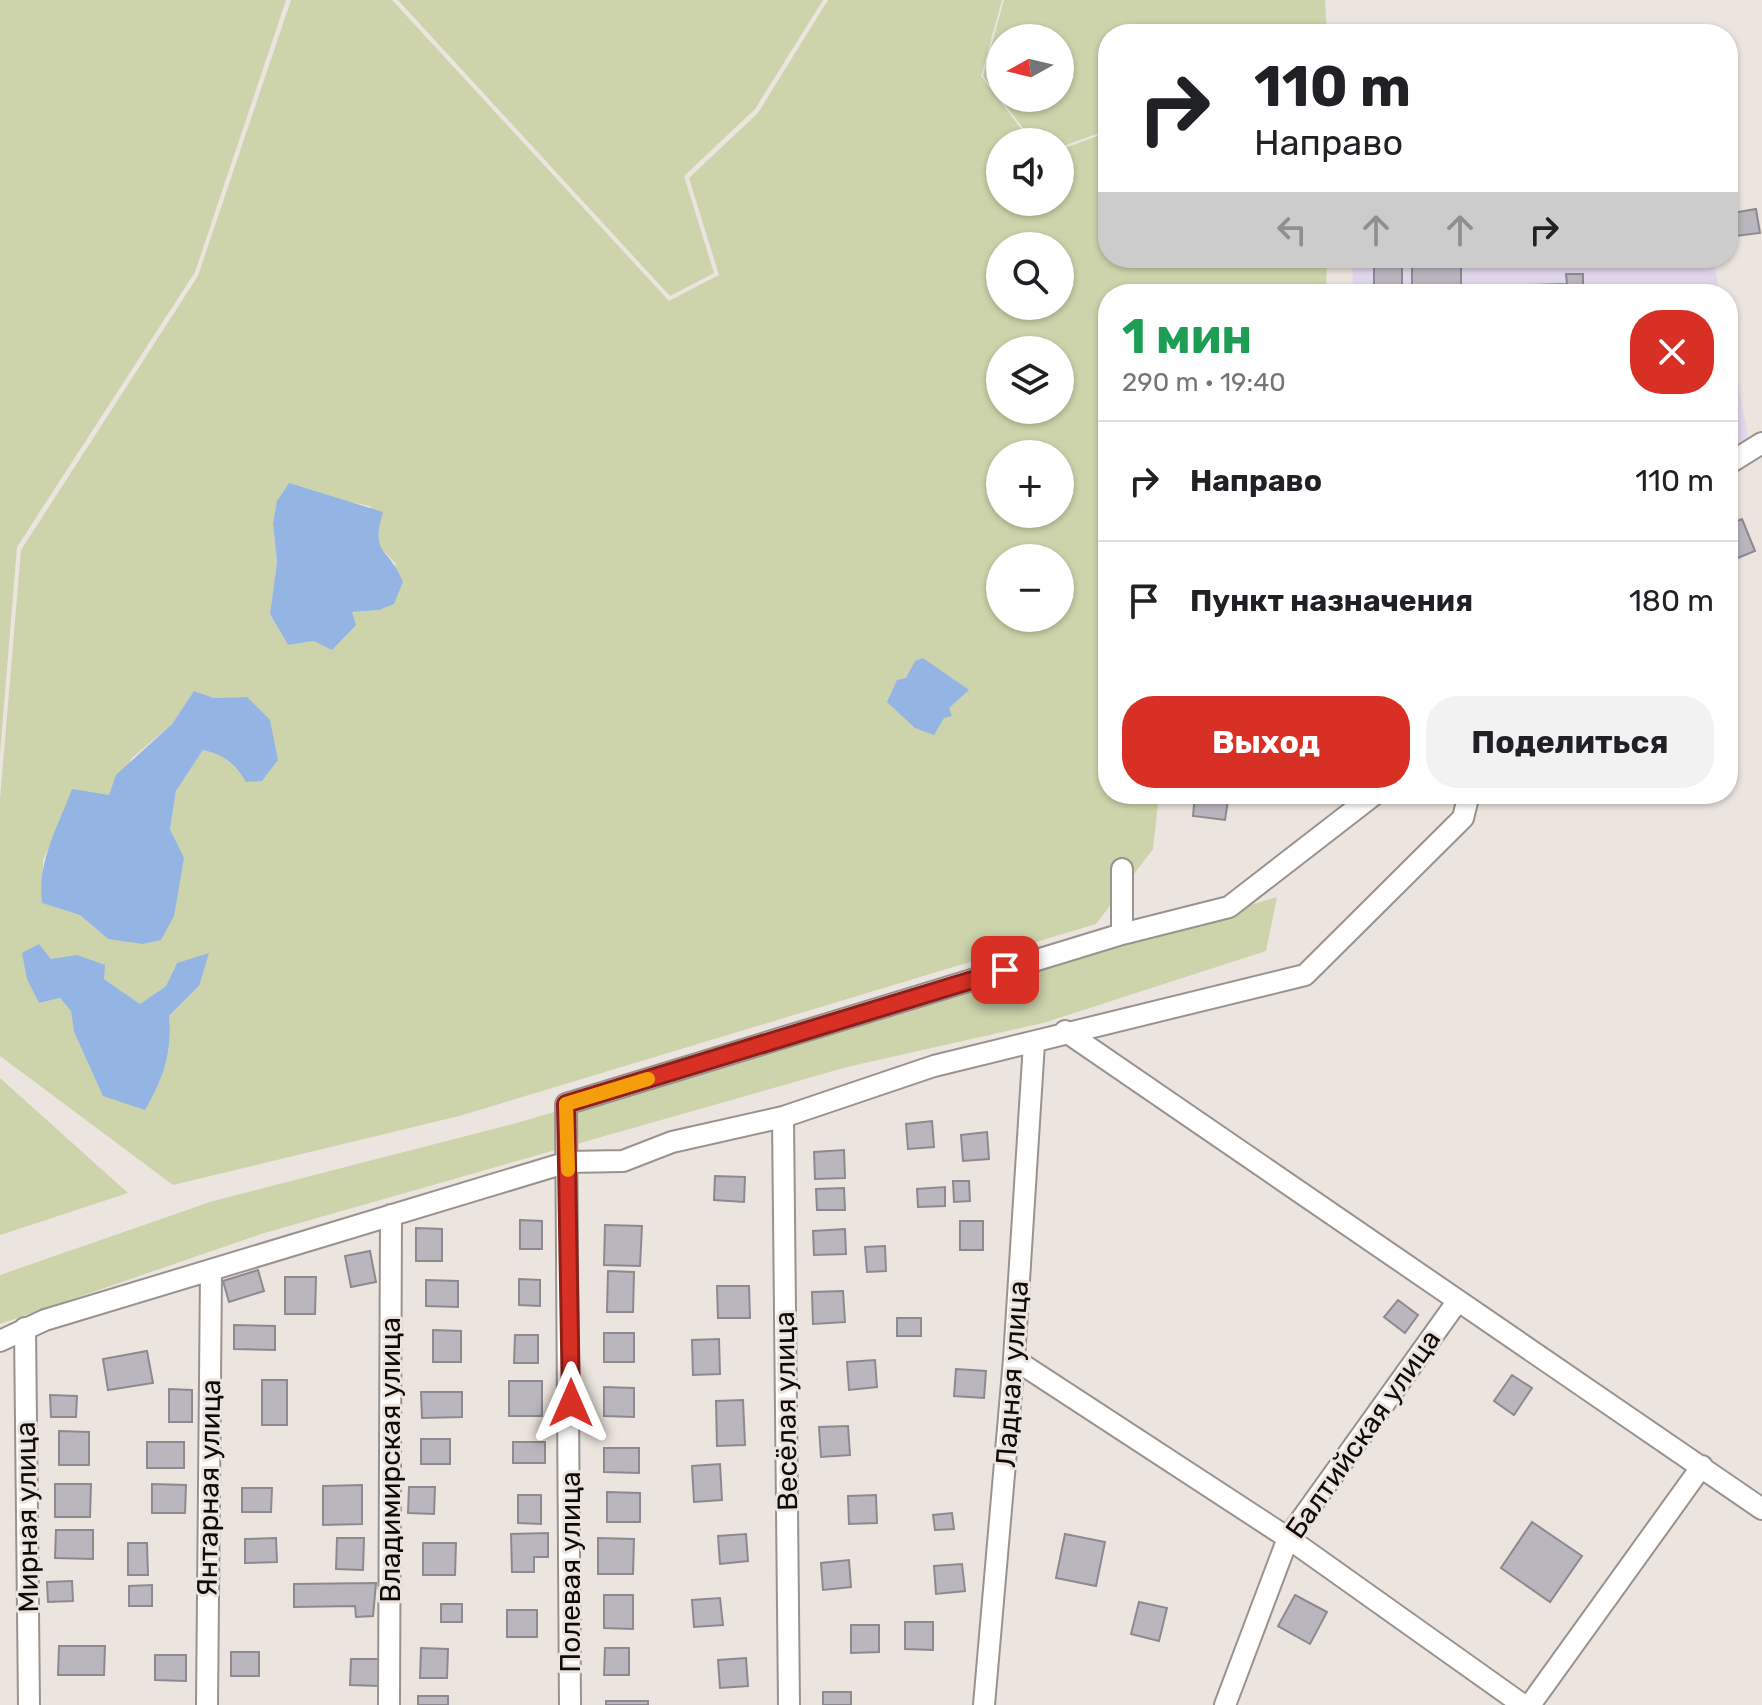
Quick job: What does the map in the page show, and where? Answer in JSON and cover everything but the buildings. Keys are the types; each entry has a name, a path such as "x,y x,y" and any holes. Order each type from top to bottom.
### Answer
{"street":[{"path":"1738,458 1762,443"},
{"path":"1122,869 1122,934 1229,907 1362,804"},
{"path":"0,1341 25,1328 568,1162 623,1161 672,1142 783,1117 934,1066 1034,1043 1065,1031 1305,975 1463,818 1466,804"},
{"name":"Полевая улица","path":"570,1705 566,1104 1122,934"},
{"path":"1065,1031 1762,1509"},
{"name":"Ладная улица","path":"984,1705 1014,1359 1034,1043"},
{"name":"Весёлая улица","path":"783,1117 789,1705"},
{"name":"Владимирская улица","path":"389,1705 391,1215"},
{"name":"Янтарная улица","path":"207,1705 211,1272"},
{"name":"Балтийская улица","path":"1225,1705 1288,1538 1457,1302"},
{"name":"Мирная улица","path":"25,1328 29,1705"},
{"path":"1014,1359 1288,1538 1523,1705"},
{"path":"1530,1705 1702,1466"}],"shaded area":[{"path":"1352,268 1715,268 1718,284 1353,284"},
{"path":"1738,384 1748,436 1738,443"}],"green space":[{"path":"0,0 286,0 195,272 17,547 0,754"},
{"path":"291,0 392,0 669,301 719,275 689,178 758,113 828,0 1002,0 995,24 986,24 986,58 981,76 986,83 986,112 1008,112 1020,128 986,128 986,216 1074,216 1074,145 1098,136 1098,268 1327,268 1326,284 1098,284 1098,804 1158,804 1153,849 1096,924 459,1116 173,1185 0,1056 0,799 21,550 198,276","holes":["350,502 370,506 380,547 396,564 379,610 352,612 314,641 288,645 270,614 277,562 273,524","194,691 214,698 247,697 247,782 228,761 203,750 176,791 170,829 184,859 108,939 80,915 43,903 43,860 58,828 110,795 132,758 172,724","39,944 51,959 104,979 140,1004 166,986 177,963 199,986 169,1016 168,1050 151,1099 103,1095 74,1032 71,1010 60,998 39,1003"]},
{"path":"398,0 823,0 755,109 684,176 714,273 670,296"},
{"path":"1004,0 1325,0 1326,24 1098,24 1098,134 1074,142 1074,128 1023,128 1011,112 1074,112 1074,24 997,24"},
{"path":"1277,897 1266,951 1043,1023 847,1067 261,1234 0,1324 0,1275 213,1201 517,1123"},
{"path":"0,1078 128,1193 0,1235"}],"water":[{"path":"289,483 383,512 380,544 403,582 394,604 379,610 352,612 356,625 332,650 314,641 288,645 270,614 277,562 273,524 277,501"},
{"path":"923,658 969,690 949,708 952,716 944,718 934,735 915,728 887,702 897,680 906,678 915,661"},
{"path":"194,691 214,698 247,697 270,720 278,760 262,781 246,782 228,761 203,750 176,791 170,829 184,858 174,916 161,940 143,944 108,939 80,915 42,903 43,873 50,844 72,789 109,795 116,775 172,724"},
{"path":"39,944 51,959 77,955 105,965 104,979 140,1004 166,986 177,963 209,953 199,986 169,1016 165,1064 145,1110 103,1096 74,1032 71,1011 60,998 39,1003 27,979 22,953"}],"slow traffic":[{"path":"568,1170 566,1104 648,1079"}],"route":[{"path":"571,1403 566,1104 1005,970"}]}
